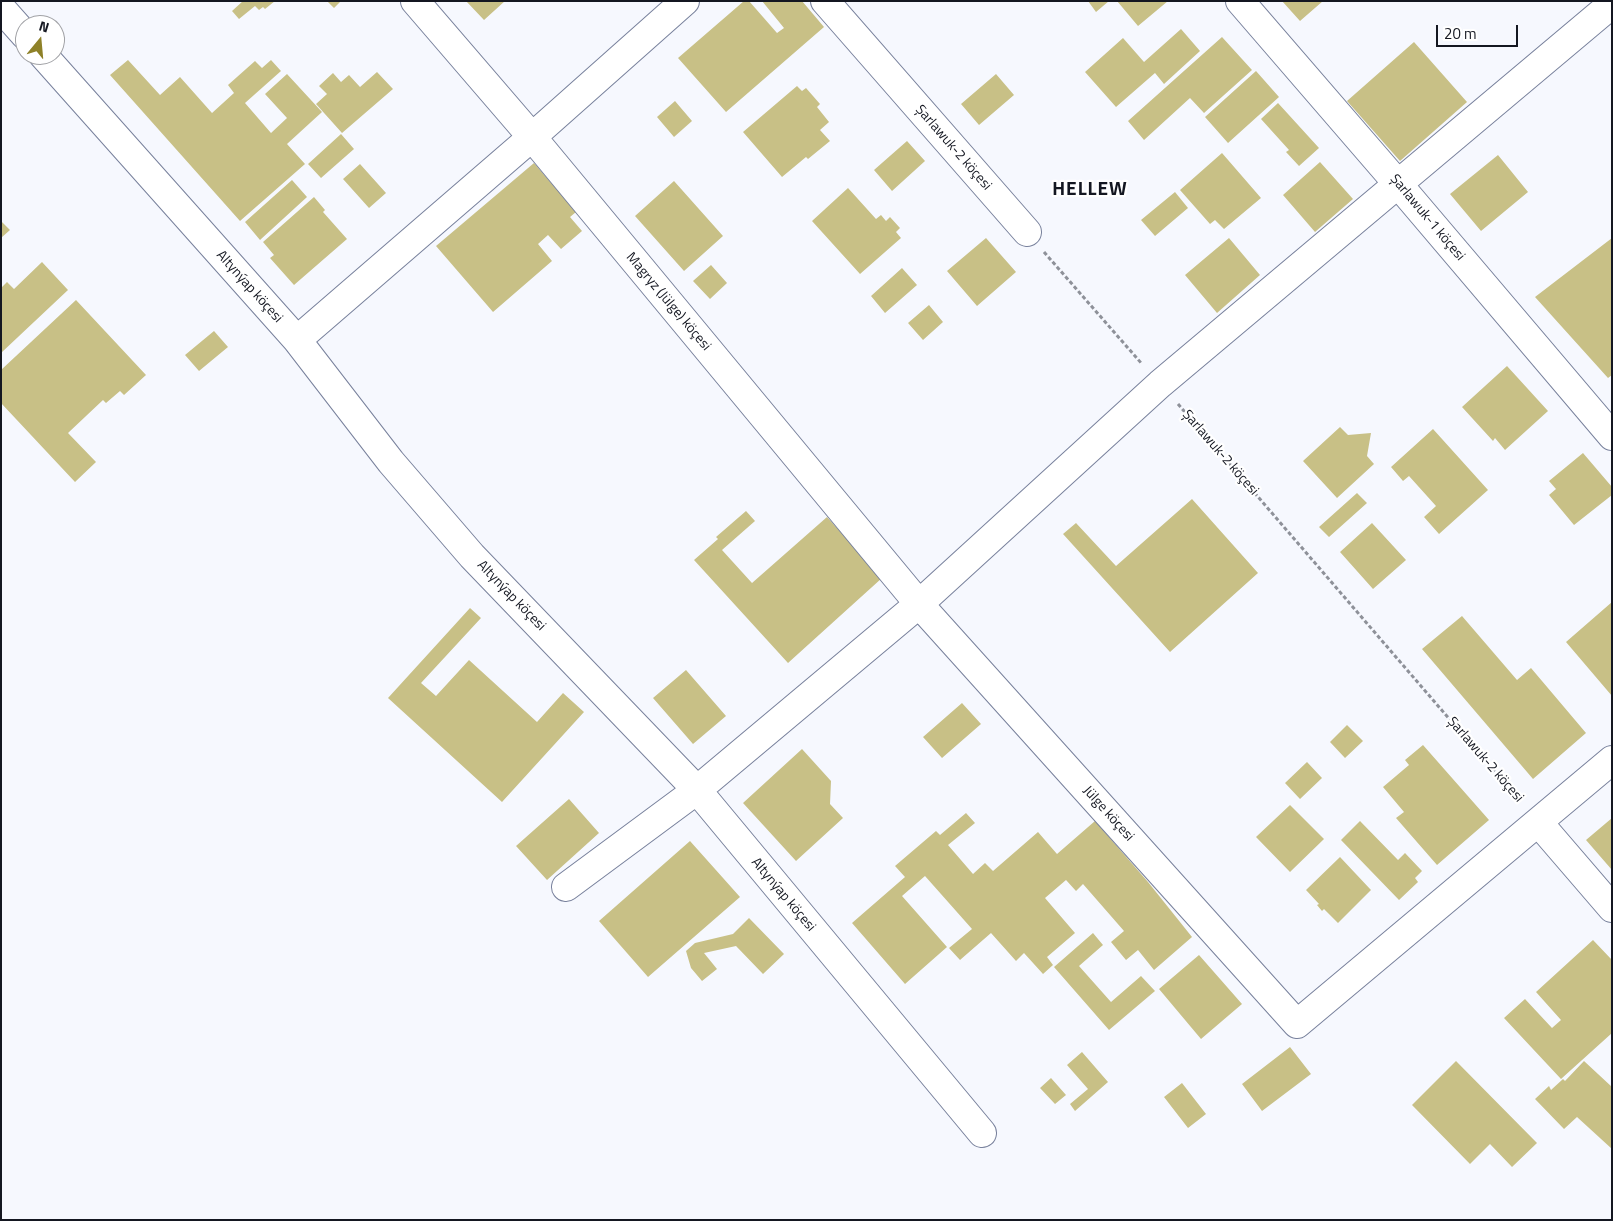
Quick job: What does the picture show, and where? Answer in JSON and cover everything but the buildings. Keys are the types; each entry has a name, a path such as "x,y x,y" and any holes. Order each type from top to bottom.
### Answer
{"street":[{"name":"Magryz (Jülge) köçesi","path":"415,1 532,137 919,604"},
{"path":"297,340 532,137 685,1"},
{"name":"Şarlawuk-2 köçesi","path":"824,1 1027,232"},
{"name":"Şarlawuk-1 köçesi","path":"1240,1 1612,436"},
{"path":"566,888 697,790 919,604 1160,384 1612,4"},
{"path":"1,8 15,24"},
{"name":"Altynýap köçesi","path":"52,65 297,340 392,462 472,556 697,790 982,1133"},
{"name":"Jülge köçesi","path":"919,604 1297,1024 1538,822"},
{"path":"1612,760 1538,822 1612,908"}],"path":[{"name":"Şarlawuk-2 köçesi","path":"1027,232 1538,822"}],"district":[{"name":"HELLEW","path":"1090,190"}]}
